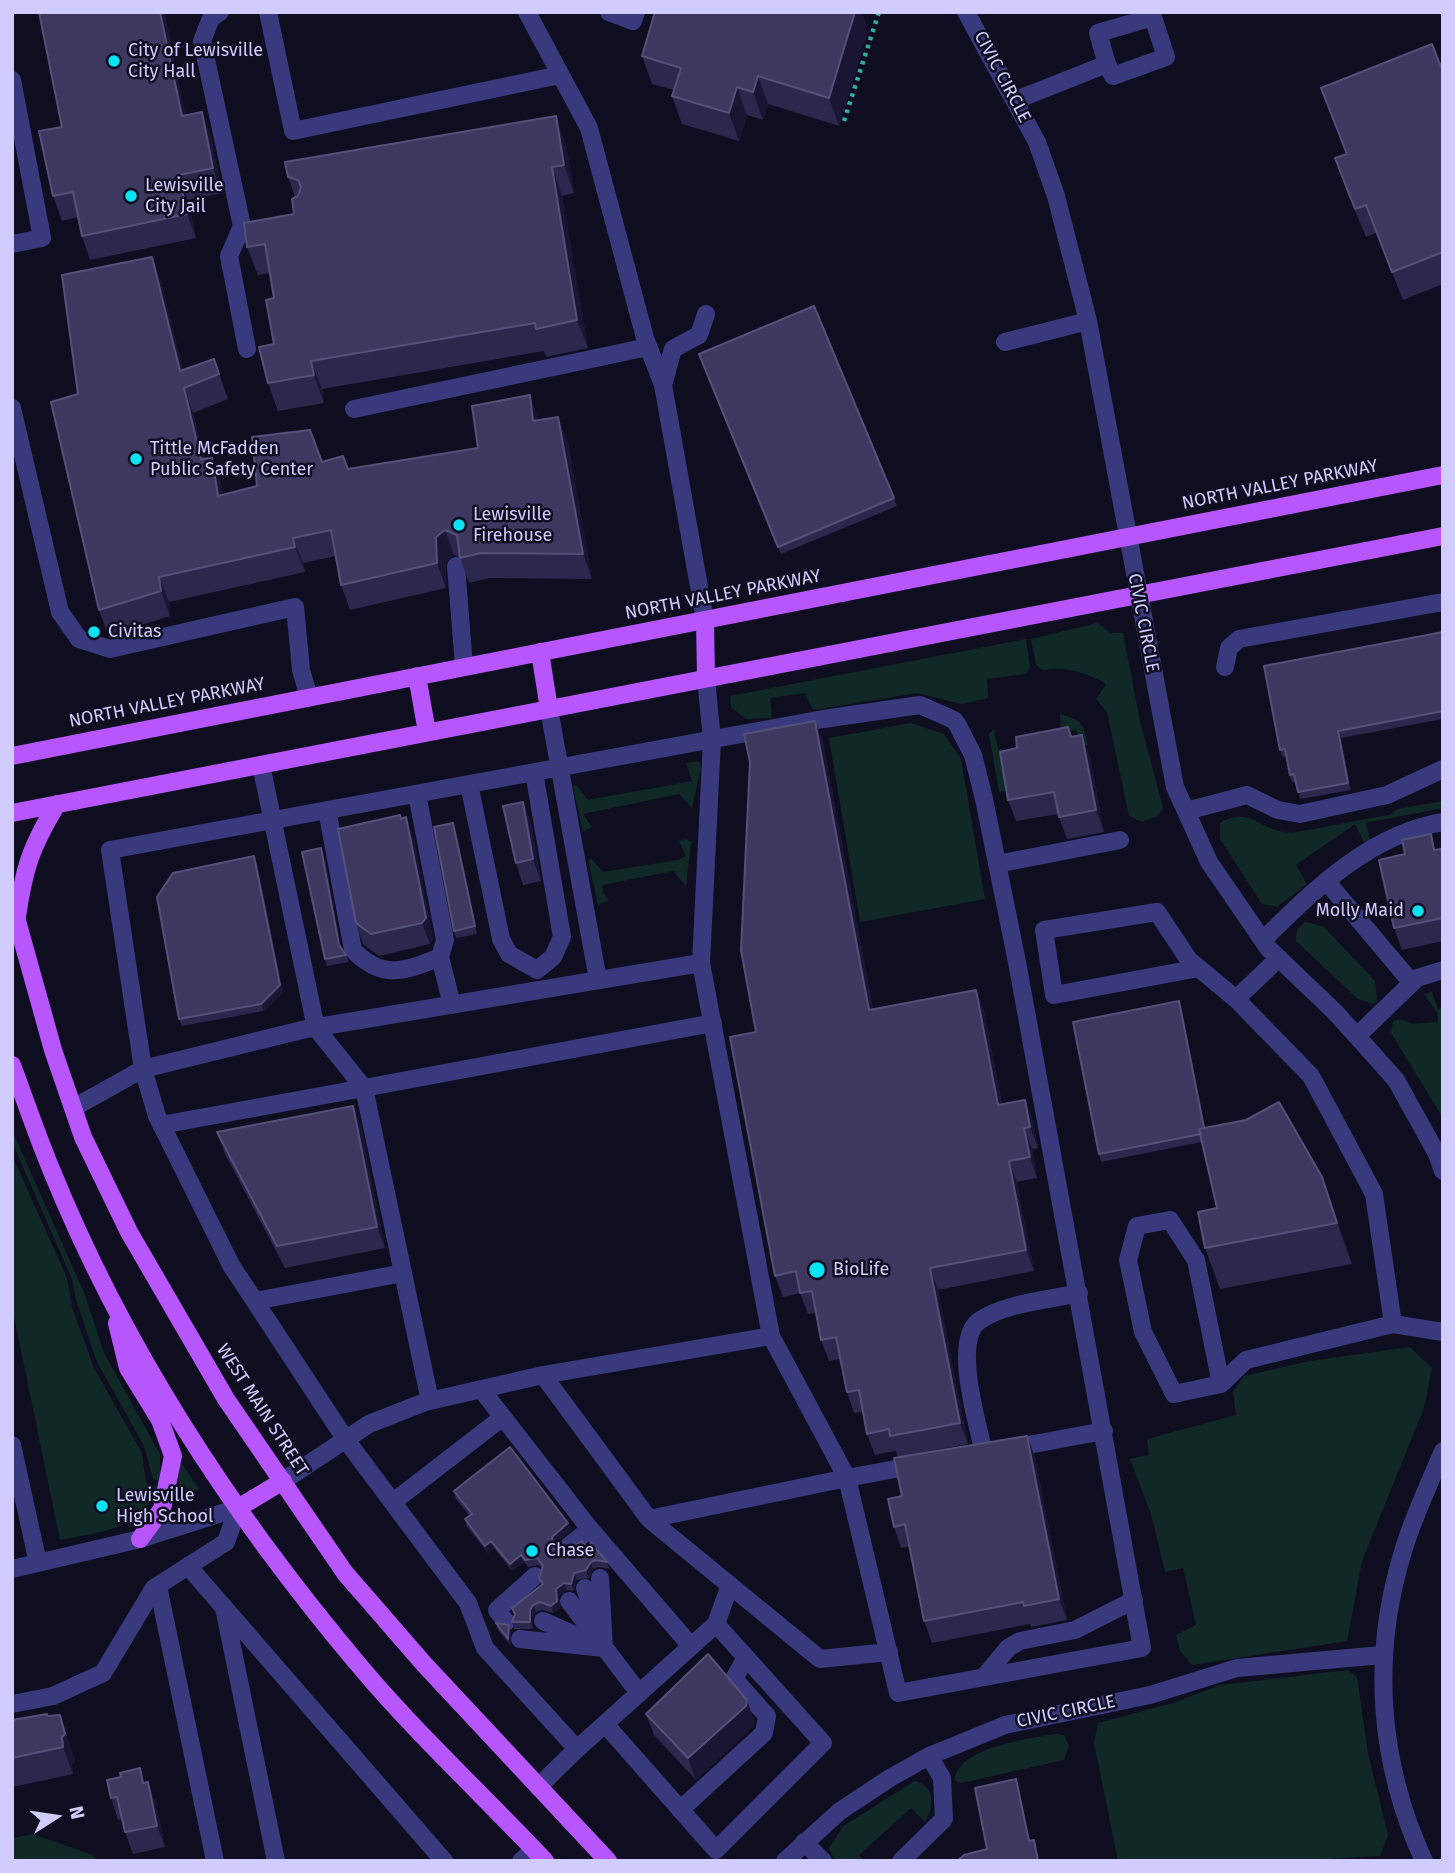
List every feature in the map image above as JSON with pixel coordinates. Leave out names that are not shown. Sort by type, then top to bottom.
[{"type":"main road","name":"NORTH VALLEY PARKWAY","points":[[12,756],[1443,475]]},
{"type":"main road","points":[[12,813],[1443,536]]},
{"type":"main road","points":[[705,620],[706,678]]},
{"type":"main road","points":[[540,652],[549,709]]},
{"type":"main road","points":[[417,676],[427,732]]},
{"type":"main road","points":[[14,912],[23,871],[34,841],[57,804]]},
{"type":"main road","name":"WEST MAIN STREET","points":[[14,912],[83,1138],[129,1232],[226,1399],[345,1573],[608,1861]]},
{"type":"main road","points":[[12,1065],[51,1171],[110,1295],[189,1436],[269,1553],[364,1671],[533,1857]]},
{"type":"main road","points":[[110,1295],[128,1368],[160,1420],[173,1456],[162,1509],[141,1539]]},
{"type":"main road","points":[[238,1507],[283,1481]]},
{"type":"street","points":[[220,12],[211,18],[202,41],[242,226],[229,256],[247,349]]},
{"type":"street","points":[[268,12],[293,131],[560,75]]},
{"type":"street","points":[[527,12],[589,128],[648,347],[663,385],[705,620]]},
{"type":"street","points":[[609,12],[633,21],[636,12]]},
{"type":"street","name":"CIVIC CIRCLE","points":[[966,12],[1037,142],[1056,196],[1087,321],[1175,787],[1209,862],[1263,940],[1396,1080],[1437,1154],[1443,1171]]},
{"type":"street","points":[[1016,100],[1107,64]]},
{"type":"street","points":[[12,80],[41,238],[12,244]]},
{"type":"street","points":[[242,226],[265,222]]},
{"type":"street","points":[[663,385],[673,349],[699,335],[706,314]]},
{"type":"street","points":[[1005,342],[1087,321]]},
{"type":"street","points":[[354,409],[648,347]]},
{"type":"street","points":[[12,408],[60,612],[79,639],[110,649],[295,607],[302,670],[309,697]]},
{"type":"street","points":[[456,566],[464,666]]},
{"type":"street","points":[[1225,667],[1229,648],[1240,639],[1443,602]]},
{"type":"street","points":[[578,1749],[485,1648],[468,1603],[346,1440],[231,1265],[161,1125],[143,1069],[110,850],[712,740],[920,705],[954,720],[973,755],[997,864],[1079,1293],[1142,1648],[898,1693],[847,1478],[771,1336],[701,962],[712,740],[706,678]]},
{"type":"street","points":[[549,709],[598,980]]},
{"type":"street","points":[[261,765],[270,821],[316,1028],[364,1088],[430,1401]]},
{"type":"street","points":[[1186,811],[1247,795],[1278,810],[1300,814],[1387,795],[1443,769]]},
{"type":"street","points":[[534,772],[562,937],[553,957],[537,970]]},
{"type":"street","points":[[469,784],[501,939],[509,954],[537,970],[542,989]]},
{"type":"street","points":[[417,794],[445,940],[440,957],[452,1004]]},
{"type":"street","points":[[327,810],[353,950],[368,965],[387,972],[418,966],[440,957]]},
{"type":"street","points":[[1263,940],[1327,882],[1382,840],[1443,822]]},
{"type":"street","points":[[997,864],[1120,840]]},
{"type":"street","points":[[1327,882],[1412,983]]},
{"type":"street","points":[[1199,968],[1054,995],[1044,930],[1157,912],[1189,960],[1199,968],[1236,999],[1311,1076],[1374,1194],[1393,1324]]},
{"type":"street","points":[[1236,999],[1279,958]]},
{"type":"street","points":[[73,1108],[143,1069],[316,1028],[701,962]]},
{"type":"street","points":[[1357,1036],[1412,983],[1426,974],[1443,970]]},
{"type":"street","points":[[161,1125],[713,1023]]},
{"type":"street","points":[[1221,1384],[1196,1260],[1170,1220],[1137,1226],[1128,1260],[1143,1332],[1174,1394],[1221,1384],[1246,1360],[1393,1324],[1443,1332]]},
{"type":"street","points":[[255,1301],[403,1273]]},
{"type":"street","points":[[1079,1293],[1003,1310],[977,1322],[969,1337],[967,1377],[977,1454],[1104,1431]]},
{"type":"street","points":[[283,1481],[369,1424],[430,1401],[543,1375],[771,1336]]},
{"type":"street","points":[[543,1375],[649,1519],[820,1659],[889,1652]]},
{"type":"street","points":[[481,1390],[590,1529],[691,1646]]},
{"type":"street","points":[[393,1502],[503,1417]]},
{"type":"street","points":[[12,1445],[38,1563]]},
{"type":"street","points":[[1424,1861],[1399,1800],[1390,1759],[1383,1707],[1382,1655],[1402,1553],[1443,1451]]},
{"type":"street","points":[[649,1519],[929,1463]]},
{"type":"street","points":[[12,1569],[141,1539],[238,1507]]},
{"type":"street","points":[[12,1704],[52,1696],[103,1673],[158,1586],[226,1542],[238,1507]]},
{"type":"street","points":[[585,1558],[569,1546],[590,1529]]},
{"type":"street","points":[[188,1566],[444,1861]]},
{"type":"street","points":[[506,1622],[496,1610],[524,1598],[535,1576]]},
{"type":"street","points":[[592,1583],[604,1648]]},
{"type":"street","points":[[538,1787],[716,1624],[730,1585]]},
{"type":"street","points":[[158,1586],[215,1861]]},
{"type":"street","points":[[984,1677],[1009,1648],[1020,1641],[1075,1630],[1134,1600]]},
{"type":"street","points":[[569,1601],[639,1693]]},
{"type":"street","points":[[224,1608],[276,1861]]},
{"type":"street","points":[[543,1621],[604,1648]]},
{"type":"street","points":[[605,1724],[716,1850],[823,1744],[716,1624]]},
{"type":"street","points":[[520,1639],[604,1648]]},
{"type":"street","name":"CIVIC CIRCLE","points":[[785,1861],[840,1811],[929,1756],[1005,1725],[1150,1695],[1237,1668],[1382,1655]]},
{"type":"street","points":[[680,1810],[764,1733],[768,1716],[734,1679],[746,1657]]},
{"type":"street","points":[[901,1861],[944,1819],[943,1778],[929,1756]]},
{"type":"street","points":[[804,1842],[823,1861]]},
{"type":"path","points":[[844,121],[879,12]]},
{"type":"green space","points":[[1097,623],[1111,633],[1123,633],[1140,721],[1163,808],[1158,816],[1142,822],[1129,816],[1107,712],[1096,699],[1106,684],[1076,671],[1043,670],[1036,665],[1031,639]]},
{"type":"green space","points":[[1026,639],[1030,667],[1026,674],[987,679],[988,698],[962,704],[917,693],[813,710],[805,693],[770,698],[772,718],[746,719],[731,707],[730,696]]},
{"type":"green space","points":[[1060,714],[1080,724],[1088,745],[1080,748],[1076,730],[1061,732]]},
{"type":"green space","points":[[911,723],[944,734],[961,759],[985,899],[860,922],[829,738]]},
{"type":"green space","points":[[994,729],[998,749],[1002,749],[1007,790],[999,792],[989,734]]},
{"type":"green space","points":[[699,761],[701,768],[692,808],[679,794],[583,814],[592,827],[583,832],[573,787],[576,785],[588,800],[692,781],[686,763]]},
{"type":"green space","points":[[1443,801],[1443,808],[1366,823],[1370,841],[1364,842],[1355,824],[1296,865],[1307,884],[1277,907],[1262,904],[1220,839],[1220,823],[1231,818],[1248,818],[1281,832],[1292,833],[1388,815],[1398,809]]},
{"type":"green space","points":[[686,839],[691,842],[686,886],[673,871],[602,885],[603,893],[609,900],[598,905],[588,860],[591,858],[603,872],[678,860],[686,856],[679,841]]},
{"type":"green space","points":[[1305,922],[1323,926],[1375,981],[1377,1001],[1373,1004],[1358,999],[1296,941],[1297,929]]},
{"type":"green space","points":[[1432,992],[1438,1009],[1443,1008],[1443,1118],[1391,1033],[1393,1021],[1402,1019],[1411,1024],[1438,1022],[1438,1014],[1424,994]]},
{"type":"green space","points":[[12,1130],[85,1295],[104,1353],[160,1454],[160,1481],[153,1479],[144,1446],[96,1360],[72,1279],[12,1142]]},
{"type":"green space","points":[[12,1155],[67,1278],[72,1307],[94,1368],[142,1453],[146,1483],[159,1487],[142,1512],[131,1521],[105,1531],[60,1540],[12,1307]]},
{"type":"green space","points":[[1410,1347],[1432,1368],[1424,1408],[1362,1561],[1347,1641],[1192,1665],[1180,1651],[1176,1635],[1196,1625],[1183,1568],[1165,1572],[1151,1514],[1130,1459],[1149,1455],[1147,1439],[1236,1415],[1233,1392],[1244,1376],[1310,1361]]},
{"type":"green space","points":[[182,1464],[199,1489],[192,1494],[178,1487],[179,1466]]},
{"type":"green space","points":[[1348,1670],[1357,1677],[1368,1754],[1388,1835],[1380,1856],[1293,1861],[1118,1861],[1094,1743],[1098,1723],[1173,1703],[1220,1685]]},
{"type":"green space","points":[[1056,1734],[1064,1735],[1069,1746],[1064,1760],[961,1783],[955,1780],[959,1769],[981,1752],[996,1746]]},
{"type":"green space","points":[[915,1781],[930,1792],[930,1810],[925,1822],[911,1808],[859,1855],[863,1861],[835,1861],[829,1848],[843,1826]]},
{"type":"green space","points":[[32,1834],[93,1855],[99,1861],[12,1861],[12,1838]]},
{"type":"building","points":[[39,12],[160,12],[182,116],[202,112],[213,168],[179,175],[187,214],[82,236],[73,192],[53,196],[39,131],[62,127]]},
{"type":"building","points":[[655,12],[855,12],[829,98],[758,76],[753,92],[737,87],[729,113],[672,96],[681,68],[642,56]]},
{"type":"building","points":[[1432,44],[1443,72],[1443,252],[1392,272],[1366,205],[1355,209],[1335,158],[1347,154],[1321,88]]},
{"type":"building","points":[[556,116],[564,165],[552,167],[577,320],[536,329],[535,323],[311,361],[314,375],[268,383],[259,347],[274,344],[266,300],[274,298],[265,244],[247,247],[244,223],[294,214],[292,199],[298,196],[301,187],[298,180],[288,177],[285,162]]},
{"type":"building","points":[[152,257],[180,371],[214,359],[219,374],[184,388],[201,459],[212,458],[218,496],[257,486],[252,437],[310,430],[322,462],[343,456],[348,469],[478,448],[472,406],[530,395],[533,421],[558,417],[583,554],[481,553],[460,558],[457,535],[445,530],[436,537],[437,563],[341,585],[331,530],[293,538],[295,547],[159,577],[161,591],[99,610],[51,402],[78,394],[62,275]]},
{"type":"building","points":[[814,306],[894,498],[778,547],[699,354]]},
{"type":"building","points":[[1443,632],[1443,711],[1338,731],[1348,783],[1298,792],[1294,774],[1290,775],[1285,749],[1280,750],[1264,666]]},
{"type":"building","points":[[815,721],[869,1010],[976,990],[998,1105],[1025,1100],[1030,1127],[1024,1128],[1030,1157],[1009,1161],[1026,1250],[930,1268],[960,1423],[890,1436],[889,1429],[867,1434],[859,1390],[847,1392],[836,1337],[821,1340],[812,1291],[800,1293],[796,1271],[775,1276],[730,1037],[756,1032],[741,950],[750,762],[744,734]]},
{"type":"building","points":[[1068,727],[1071,737],[1082,735],[1096,810],[1059,817],[1054,792],[1008,800],[1000,752],[1017,748],[1016,737]]},
{"type":"building","points":[[523,802],[533,859],[516,863],[503,806]]},
{"type":"building","points":[[400,815],[401,819],[406,817],[426,918],[422,923],[371,934],[356,923],[338,829]]},
{"type":"building","points":[[453,823],[475,926],[454,931],[434,827]]},
{"type":"building","name":"Molly Maid","points":[[1431,834],[1434,850],[1441,849],[1443,855],[1443,918],[1394,928],[1379,860],[1405,854],[1402,840]]},
{"type":"building","points":[[321,848],[339,945],[346,955],[325,959],[302,852]]},
{"type":"building","points":[[254,856],[280,985],[261,1004],[179,1019],[157,897],[173,873]]},
{"type":"building","points":[[1179,1001],[1204,1128],[1199,1129],[1201,1134],[1099,1154],[1073,1022]]},
{"type":"building","points":[[1279,1102],[1322,1177],[1337,1223],[1205,1248],[1198,1212],[1217,1208],[1199,1129],[1246,1120]]},
{"type":"building","points":[[353,1106],[377,1227],[277,1246],[217,1132]]},
{"type":"building","points":[[1027,1436],[1059,1599],[1024,1606],[1023,1602],[924,1621],[905,1524],[894,1527],[888,1499],[902,1496],[894,1458]]},
{"type":"building","name":"Chase","points":[[510,1447],[568,1523],[552,1537],[554,1549],[565,1553],[582,1541],[586,1547],[591,1543],[607,1562],[596,1560],[591,1562],[586,1570],[574,1573],[571,1584],[564,1583],[556,1589],[557,1601],[551,1606],[540,1602],[533,1605],[530,1622],[512,1622],[515,1614],[512,1608],[543,1584],[539,1578],[543,1566],[537,1558],[525,1560],[521,1555],[510,1564],[491,1541],[485,1546],[465,1519],[472,1514],[454,1491]]},
{"type":"building","points":[[496,1623],[509,1625],[508,1639]]},
{"type":"building","points":[[708,1654],[747,1700],[746,1706],[688,1758],[646,1714]]},
{"type":"building","points":[[47,1714],[60,1715],[65,1734],[62,1737],[63,1747],[12,1758],[12,1720]]},
{"type":"building","points":[[140,1768],[143,1783],[148,1782],[157,1826],[125,1832],[117,1797],[111,1798],[107,1780],[121,1777],[120,1773]]},
{"type":"building","points":[[1016,1779],[1029,1841],[1034,1840],[1038,1861],[957,1861],[964,1855],[987,1849],[975,1788]]},
{"type":"place","name":"City of Lewisville City Hall","points":[[114,61]]},
{"type":"place","name":"Lewisville City Jail","points":[[131,196]]},
{"type":"place","name":"Tittle McFadden Public Safety Center","points":[[136,459]]},
{"type":"place","name":"Lewisville Firehouse","points":[[459,525]]},
{"type":"place","name":"Civitas","points":[[94,632]]},
{"type":"place","name":"Molly Maid","points":[[1418,911]]},
{"type":"place","name":"BioLife","points":[[817,1270]]},
{"type":"place","name":"Lewisville High School","points":[[102,1506]]},
{"type":"place","name":"Chase","points":[[532,1551]]}]
